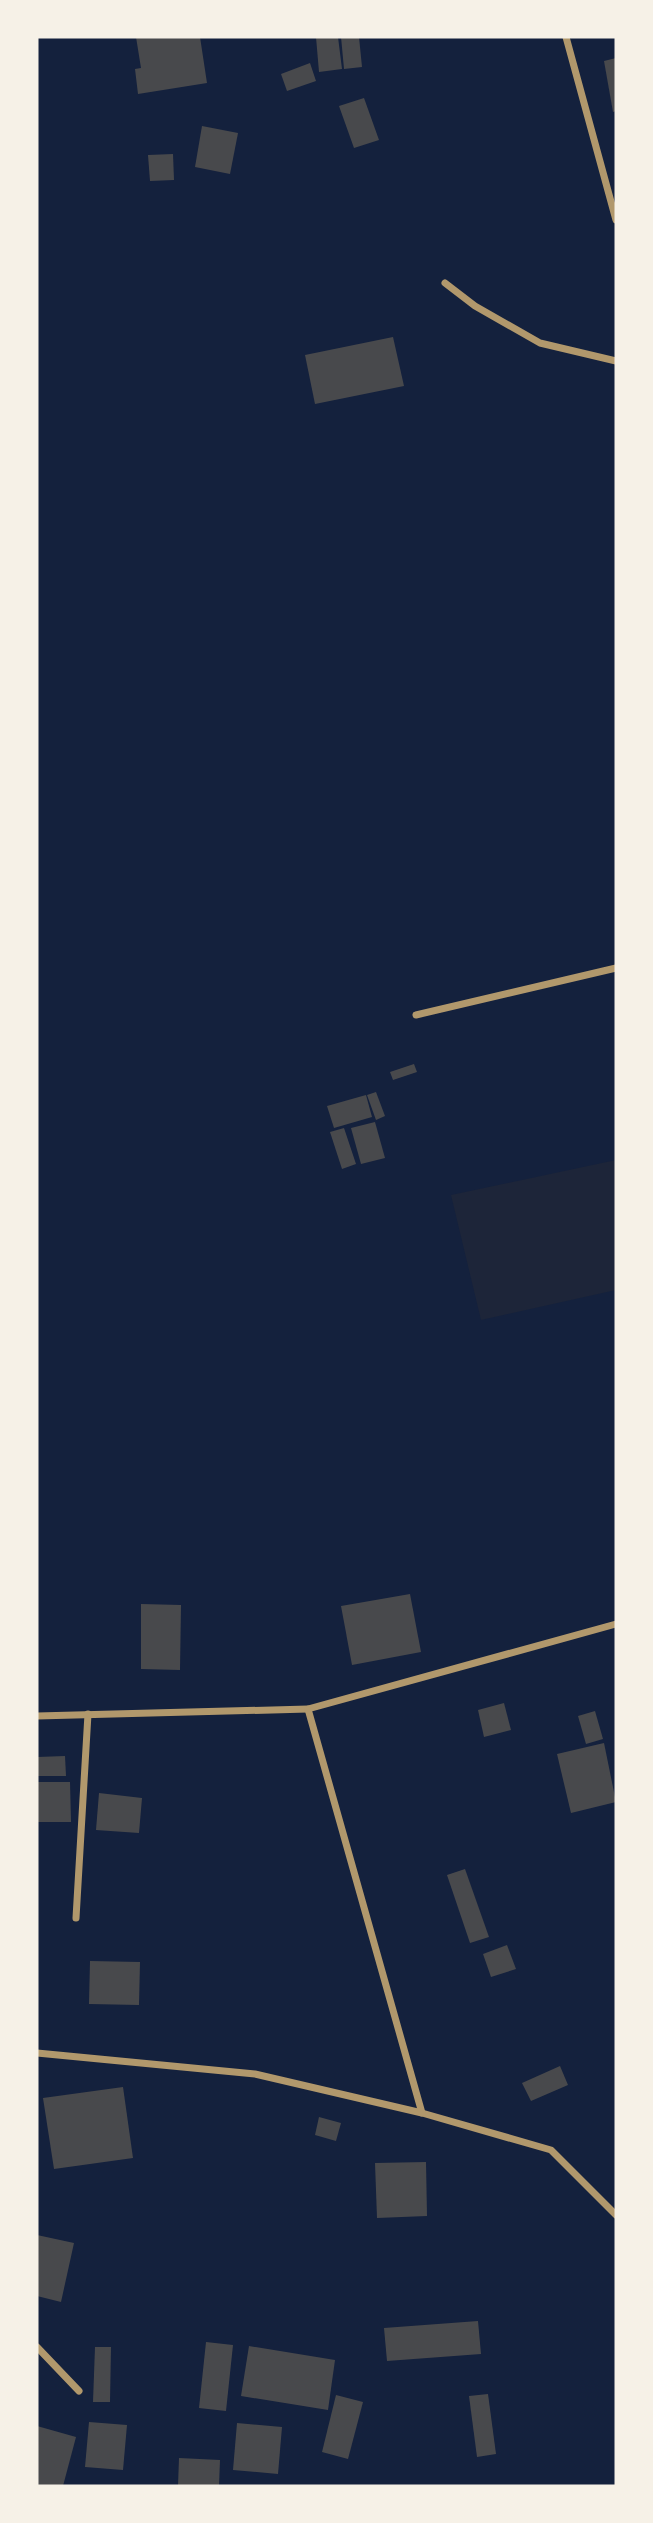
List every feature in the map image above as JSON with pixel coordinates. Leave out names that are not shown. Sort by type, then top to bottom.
[{"type":"street","points":[[566,37],[616,220]]},
{"type":"street","points":[[445,284],[475,306],[540,343],[616,362]]},
{"type":"street","points":[[416,1015],[616,968]]},
{"type":"street","points":[[37,1716],[308,1709],[616,1624]]},
{"type":"street","points":[[308,1709],[422,2113]]},
{"type":"street","points":[[76,1918],[88,1714]]},
{"type":"street","points":[[37,2053],[255,2074],[422,2113],[551,2150],[616,2215]]},
{"type":"street","points":[[37,2347],[79,2391]]},
{"type":"shaded area","points":[[616,1160],[616,1290],[481,1320],[451,1195]]},
{"type":"building","points":[[136,37],[200,37],[207,83],[138,94],[135,69],[141,68]]},
{"type":"building","points":[[316,37],[338,37],[342,69],[319,72]]},
{"type":"building","points":[[341,37],[359,37],[362,67],[344,69]]},
{"type":"building","points":[[616,58],[616,111],[613,112],[604,61]]},
{"type":"building","points":[[310,63],[316,81],[287,91],[281,74]]},
{"type":"building","points":[[364,98],[379,140],[354,148],[339,106]]},
{"type":"building","points":[[202,126],[238,133],[230,174],[195,167]]},
{"type":"building","points":[[173,154],[174,180],[150,181],[148,155]]},
{"type":"building","points":[[393,337],[404,386],[315,404],[305,355]]},
{"type":"building","points":[[414,1064],[417,1072],[393,1080],[390,1072]]},
{"type":"building","points":[[376,1092],[385,1116],[376,1120],[367,1095]]},
{"type":"building","points":[[366,1095],[372,1117],[334,1128],[327,1106]]},
{"type":"building","points":[[375,1122],[385,1158],[361,1164],[351,1128]]},
{"type":"building","points":[[344,1128],[356,1164],[342,1169],[330,1132]]},
{"type":"building","points":[[410,1594],[421,1652],[352,1665],[341,1606]]},
{"type":"building","points":[[141,1604],[181,1605],[180,1670],[141,1669]]},
{"type":"building","points":[[504,1703],[511,1730],[484,1737],[478,1710]]},
{"type":"building","points":[[595,1711],[603,1739],[586,1744],[578,1716]]},
{"type":"building","points":[[604,1743],[616,1802],[571,1813],[557,1754]]},
{"type":"building","points":[[65,1756],[66,1776],[37,1776],[37,1757]]},
{"type":"building","points":[[37,1782],[70,1782],[71,1822],[37,1822]]},
{"type":"building","points":[[99,1793],[142,1798],[139,1833],[96,1830]]},
{"type":"building","points":[[465,1869],[489,1937],[470,1943],[447,1875]]},
{"type":"building","points":[[507,1945],[516,1969],[491,1977],[483,1954]]},
{"type":"building","points":[[90,1961],[140,1962],[139,2005],[89,2004]]},
{"type":"building","points":[[560,2066],[568,2085],[531,2101],[522,2083]]},
{"type":"building","points":[[123,2087],[133,2158],[54,2169],[43,2098]]},
{"type":"building","points":[[319,2117],[341,2123],[336,2141],[315,2135]]},
{"type":"building","points":[[426,2162],[427,2216],[377,2218],[375,2163]]},
{"type":"building","points":[[37,2235],[74,2243],[61,2302],[37,2296]]},
{"type":"building","points":[[478,2321],[481,2354],[387,2361],[384,2328]]},
{"type":"building","points":[[206,2342],[233,2345],[226,2411],[199,2408]]},
{"type":"building","points":[[249,2346],[335,2360],[328,2410],[241,2396]]},
{"type":"building","points":[[95,2347],[111,2347],[110,2402],[93,2402]]},
{"type":"building","points":[[488,2394],[496,2454],[477,2457],[469,2396]]},
{"type":"building","points":[[336,2395],[363,2402],[348,2459],[322,2452]]},
{"type":"building","points":[[89,2422],[127,2425],[123,2470],[85,2467]]},
{"type":"building","points":[[237,2423],[282,2427],[278,2474],[233,2470]]},
{"type":"building","points":[[37,2426],[76,2437],[63,2486],[37,2486]]},
{"type":"building","points":[[179,2458],[220,2460],[219,2486],[178,2486]]}]
